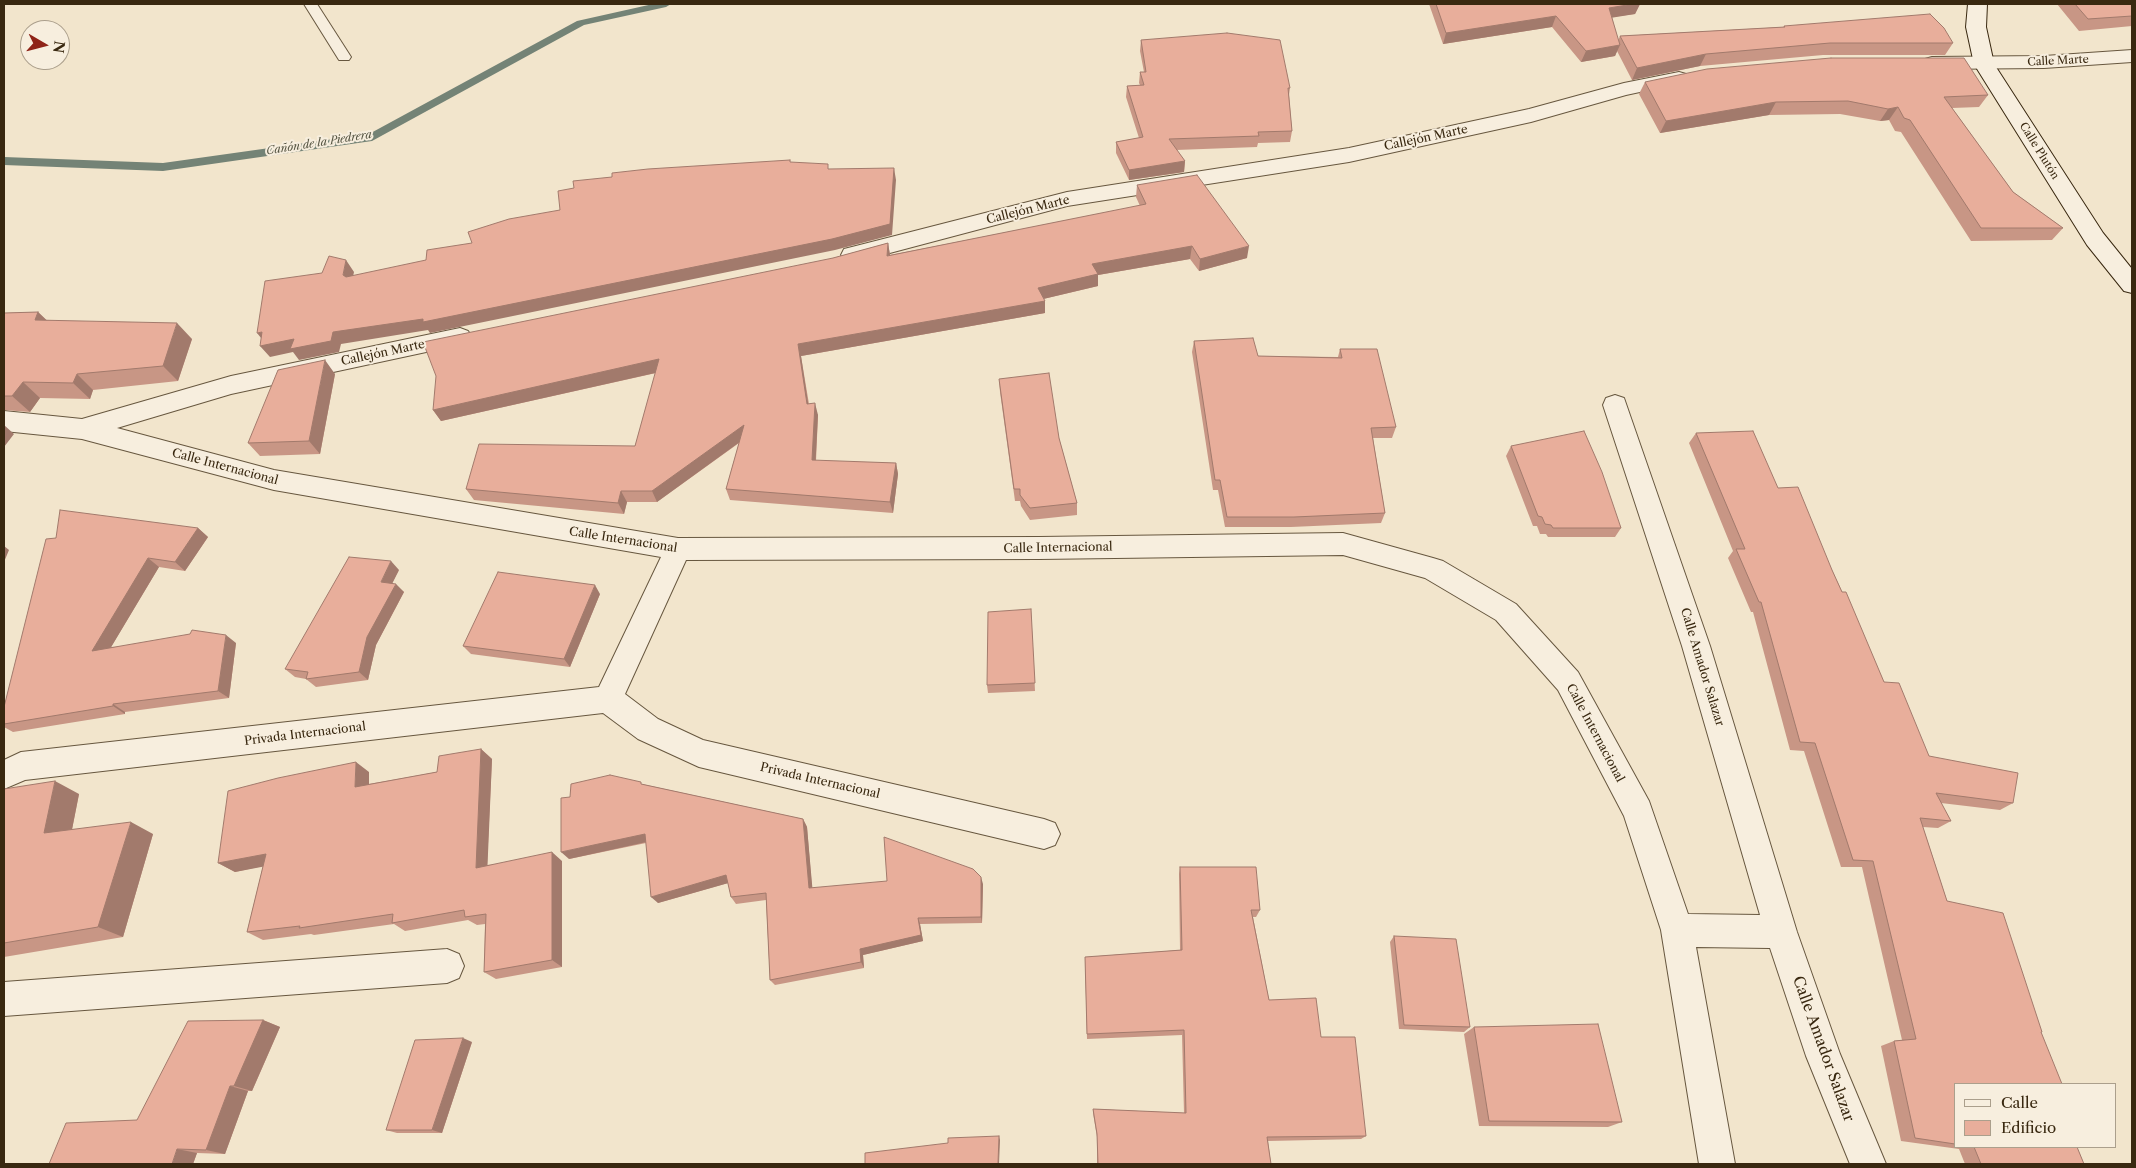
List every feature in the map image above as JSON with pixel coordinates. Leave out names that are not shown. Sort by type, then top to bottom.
[{"type":"street","name":"Calle Plutón","points":[[1977,4],[1976,27],[1984,64],[2095,239],[2132,285]]},
{"type":"street","name":"Calle Marte","points":[[1984,64],[2132,56]]},
{"type":"street","points":[[1917,63],[1984,64]]},
{"type":"street","name":"Callejón Marte","points":[[835,260],[1067,199],[1349,154],[1531,115],[1624,89],[1700,74]]},
{"type":"street","name":"Callejón Marte","points":[[82,429],[231,385],[478,333]]},
{"type":"street","name":"Calle Amador Salazar","points":[[1615,405],[1696,646],[1782,932],[1823,1056],[1868,1164]]},
{"type":"street","name":"Calle Internacional","points":[[4,421],[82,429],[274,480],[678,549],[1039,548],[1343,544],[1433,569],[1506,612],[1568,681],[1638,811],[1677,930],[1717,1164]]},
{"type":"street","points":[[608,699],[678,549]]},
{"type":"street","name":"Privada Internacional","points":[[4,775],[21,766],[608,699],[648,729],[699,753],[1044,834]]},
{"type":"street","points":[[1677,930],[1782,932]]},
{"type":"street","points":[[4,999],[447,966]]},
{"type":"lane","points":[[311,4],[344,58]]},
{"type":"building","points":[[1436,4],[1633,4],[1609,8],[1620,45],[1586,51],[1556,16],[1446,33]]},
{"type":"building","points":[[2075,4],[2132,4],[2132,16],[2088,19]]},
{"type":"building","points":[[1930,14],[1944,28],[1953,43],[1830,43],[1706,54],[1637,68],[1620,36],[1785,27]]},
{"type":"building","points":[[1227,33],[1280,40],[1290,88],[1288,88],[1292,131],[1258,132],[1259,136],[1169,139],[1185,161],[1129,170],[1116,142],[1143,137],[1127,86],[1144,85],[1140,72],[1146,72],[1141,40]]},
{"type":"building","points":[[1831,58],[1964,58],[1988,95],[1944,97],[2013,192],[2063,228],[1981,228],[1910,120],[1904,118],[1898,107],[1888,109],[1848,101],[1776,102],[1666,121],[1645,82],[1707,69]]},
{"type":"building","points":[[790,160],[790,162],[828,164],[828,169],[894,168],[890,224],[832,239],[423,322],[423,319],[333,332],[331,341],[290,349],[294,339],[260,346],[262,332],[257,333],[265,281],[322,273],[329,256],[346,260],[343,275],[346,277],[426,260],[427,250],[472,243],[468,232],[509,219],[560,210],[558,191],[574,188],[573,181],[612,177],[612,173],[648,169]]},
{"type":"building","points":[[1197,175],[1249,246],[1200,259],[1192,246],[1092,264],[1098,274],[1038,288],[1045,301],[798,344],[807,404],[815,403],[812,460],[896,463],[890,502],[726,489],[744,425],[652,491],[621,491],[618,503],[466,489],[479,444],[635,446],[659,359],[433,410],[436,376],[423,342],[833,258],[888,243],[887,256],[1146,204],[1137,185]]},
{"type":"building","points":[[38,312],[35,320],[177,323],[163,366],[77,374],[73,383],[23,382],[12,396],[4,396],[4,313]]},
{"type":"building","points":[[1253,338],[1258,356],[1342,358],[1340,349],[1377,349],[1396,427],[1371,428],[1385,513],[1294,517],[1227,517],[1220,480],[1215,480],[1194,341]]},
{"type":"building","points":[[325,360],[309,441],[248,443],[278,370]]},
{"type":"building","points":[[1049,373],[1059,438],[1077,503],[1030,508],[1020,495],[1020,489],[1014,489],[999,379]]},
{"type":"building","points":[[1584,431],[1602,472],[1621,528],[1553,528],[1551,525],[1545,524],[1542,517],[1538,516],[1511,446]]},
{"type":"building","points":[[1753,431],[1778,488],[1798,487],[1832,570],[1842,592],[1846,592],[1884,682],[1899,683],[1929,756],[2018,773],[2013,803],[1936,793],[1951,821],[1920,818],[1947,901],[2003,913],[2041,1032],[2062,1083],[1954,1083],[1954,1144],[1915,1138],[1894,1041],[1916,1039],[1873,861],[1853,860],[1815,743],[1800,742],[1761,602],[1759,602],[1736,549],[1745,549],[1696,433]]},
{"type":"building","points":[[60,510],[198,528],[175,562],[148,558],[92,651],[190,634],[192,630],[226,635],[218,691],[113,704],[113,706],[4,724],[4,707],[46,539],[56,538]]},
{"type":"building","points":[[349,557],[391,561],[381,582],[396,584],[367,637],[359,672],[306,679],[308,672],[285,669]]},
{"type":"building","points":[[498,572],[595,585],[564,659],[463,646]]},
{"type":"building","points":[[1031,609],[1035,683],[987,685],[988,612]]},
{"type":"building","points":[[481,749],[476,868],[552,852],[552,960],[484,972],[486,914],[465,917],[464,910],[392,923],[393,914],[299,928],[300,926],[247,932],[266,854],[218,863],[228,791],[278,778],[356,762],[355,787],[437,772],[439,756]]},
{"type":"building","points":[[610,775],[641,782],[641,784],[803,819],[809,888],[887,881],[884,837],[973,869],[981,877],[981,917],[918,918],[921,935],[860,949],[861,962],[770,980],[766,893],[731,897],[726,875],[651,897],[645,834],[561,852],[561,798],[570,797],[571,784]]},
{"type":"building","points":[[55,781],[44,833],[131,822],[98,927],[4,943],[4,789]]},
{"type":"building","points":[[1180,867],[1256,867],[1260,910],[1251,910],[1269,1000],[1316,998],[1321,1037],[1355,1037],[1366,1136],[1267,1137],[1271,1164],[1098,1164],[1097,1134],[1093,1109],[1186,1113],[1184,1030],[1087,1034],[1085,957],[1182,950]]},
{"type":"building","points":[[1394,936],[1456,939],[1470,1027],[1404,1025]]},
{"type":"building","points":[[263,1020],[234,1086],[230,1086],[206,1150],[177,1149],[172,1164],[49,1164],[66,1123],[137,1120],[188,1021]]},
{"type":"building","points":[[1598,1024],[1622,1122],[1489,1121],[1474,1027]]},
{"type":"building","points":[[463,1038],[432,1130],[386,1130],[415,1040]]},
{"type":"building","points":[[999,1136],[998,1164],[865,1164],[865,1153],[948,1143],[948,1138]]},
{"type":"building","points":[[1974,1148],[2077,1148],[2084,1164],[1981,1164]]},
{"type":"waterway","name":"Cañón de la Piedrera","points":[[4,161],[163,167],[372,137],[581,23],[666,4]]}]
